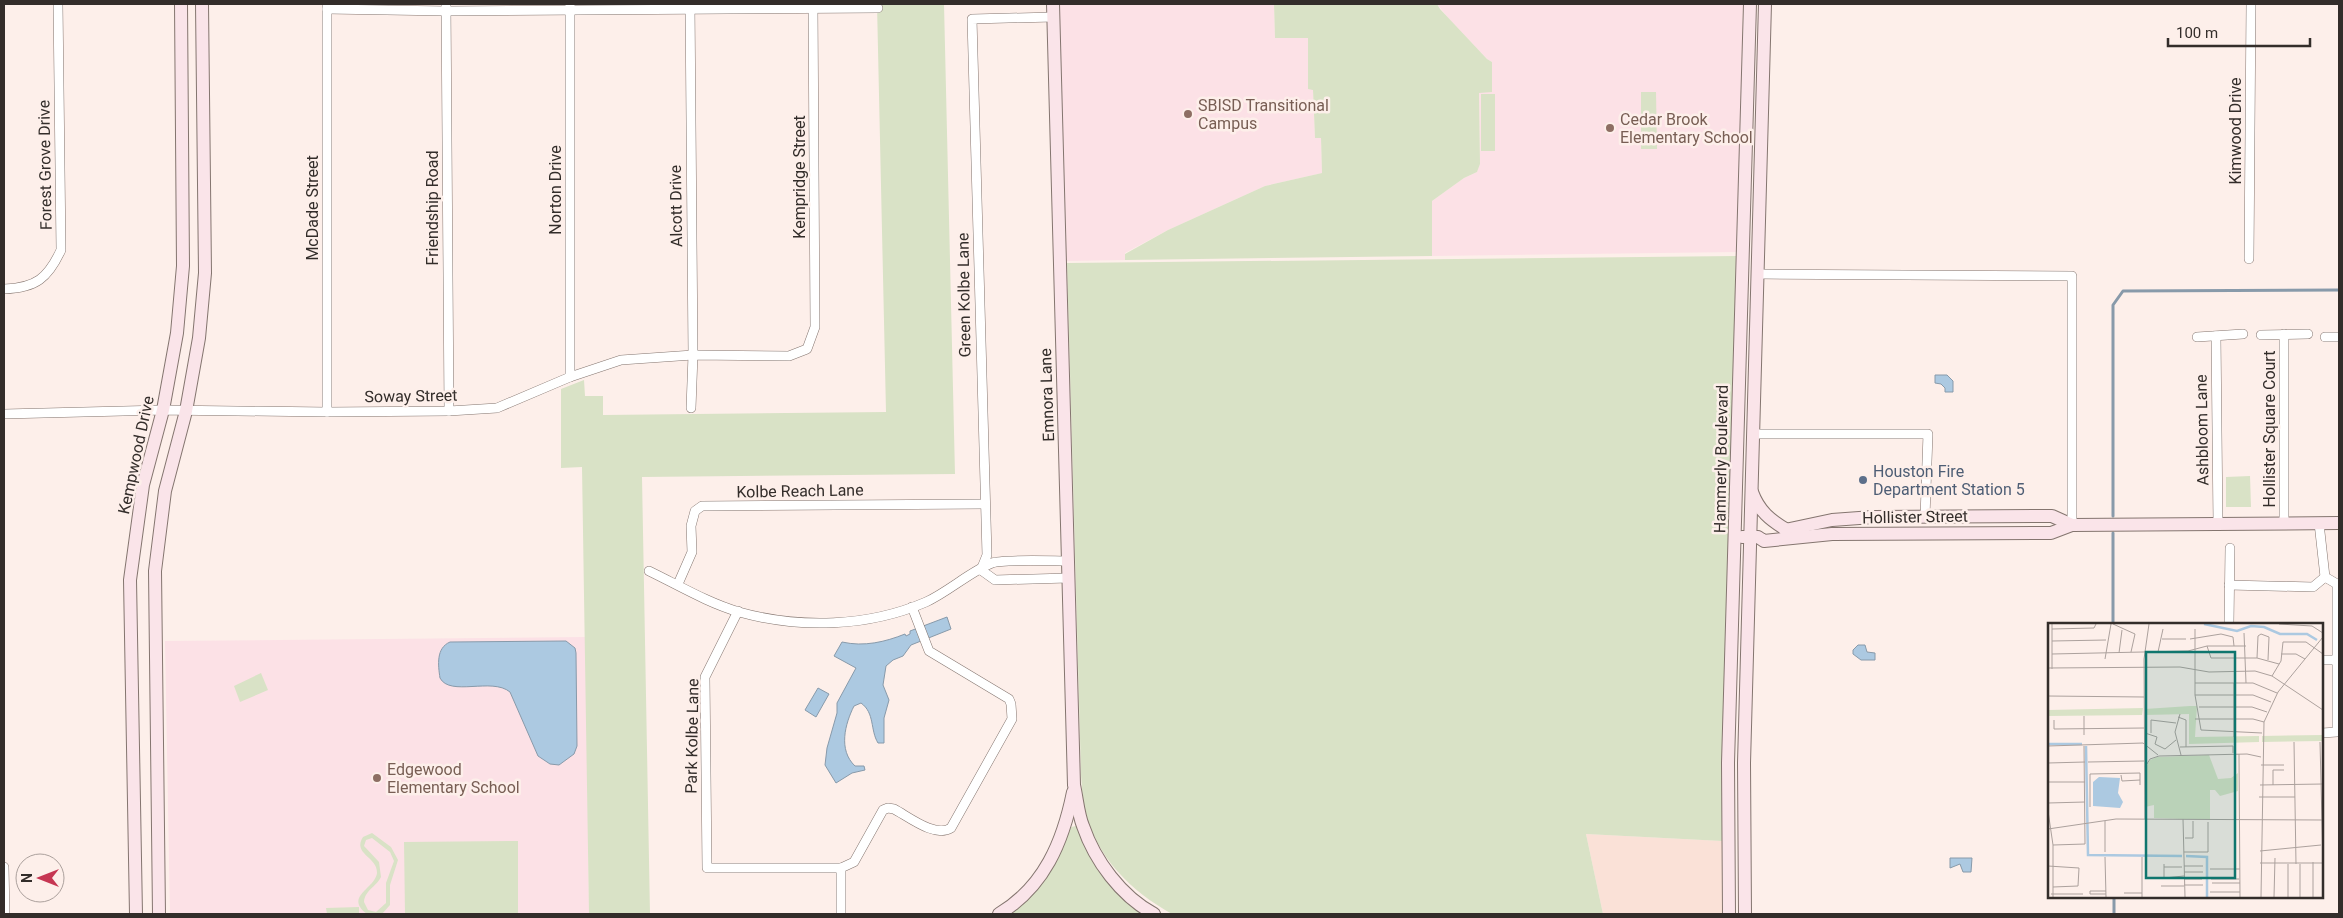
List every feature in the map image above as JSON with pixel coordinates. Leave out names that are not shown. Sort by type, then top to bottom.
[{"type":"main road","name":"Kempwood Drive","points":[[136,914],[130,580],[142,485],[163,410],[177,333],[183,266],[181,4]]},
{"type":"main road","points":[[159,914],[155,571],[165,491],[186,411],[199,338],[204,292],[202,4]]},
{"type":"main road","name":"Hammerly Boulevard","points":[[1729,914],[1728,763],[1750,4]]},
{"type":"main road","name":"Hammerly Boulevard","points":[[1745,914],[1744,793],[1754,537],[1751,490],[1765,4]]},
{"type":"main road","name":"Emnora Lane","points":[[1053,10],[1074,785],[1082,825],[1094,851],[1110,875],[1127,893],[1154,914]]},
{"type":"main road","points":[[181,31],[203,33]]},
{"type":"main road","points":[[1746,147],[1760,147]]},
{"type":"main road","points":[[182,162],[204,164]]},
{"type":"main road","points":[[181,288],[204,292]]},
{"type":"main road","points":[[1740,331],[1756,332]]},
{"type":"main road","points":[[1751,490],[1762,511],[1772,521],[1787,530]]},
{"type":"main road","name":"Hollister Street","points":[[1754,537],[1763,533],[1832,520],[2052,516],[2072,525]]},
{"type":"main road","name":"Hollister Street","points":[[1735,537],[1754,537],[1764,541],[1832,534],[2051,533],[2072,525],[2339,523]]},
{"type":"main road","points":[[136,530],[160,534]]},
{"type":"main road","points":[[134,777],[157,778]]},
{"type":"main road","name":"Emnora Lane","points":[[999,914],[1024,896],[1043,874],[1055,853],[1067,823],[1074,785]]},
{"type":"street","name":"Forest Grove Drive","points":[[4,289],[34,284],[45,277],[61,250],[58,4]]},
{"type":"street","name":"Kimwood Drive","points":[[2249,259],[2251,4]]},
{"type":"street","points":[[327,6],[813,6],[878,8]]},
{"type":"street","name":"McDade Street","points":[[327,6],[327,412]]},
{"type":"street","name":"Norton Drive","points":[[570,6],[570,377]]},
{"type":"street","name":"Alcott Drive","points":[[690,6],[693,355],[691,408]]},
{"type":"street","name":"Kempridge Street","points":[[808,349],[815,327],[813,6]]},
{"type":"street","name":"Friendship Road","points":[[446,7],[449,411]]},
{"type":"street","name":"Green Kolbe Lane","points":[[981,570],[986,554],[972,19],[1053,10]]},
{"type":"street","points":[[1758,274],[2072,276],[2072,525]]},
{"type":"street","points":[[2197,337],[2244,334]]},
{"type":"street","name":"Hollister Square Court","points":[[2284,334],[2284,523]]},
{"type":"street","points":[[2261,335],[2308,334]]},
{"type":"street","name":"Ashbloom Lane","points":[[2216,336],[2218,524]]},
{"type":"street","points":[[2325,337],[2339,337]]},
{"type":"street","name":"Soway Street","points":[[4,414],[163,410],[449,411],[497,408],[570,377],[621,360],[693,355],[789,356],[808,349]]},
{"type":"street","points":[[1753,434],[1928,434],[1925,517]]},
{"type":"street","name":"Kolbe Reach Lane","points":[[678,584],[692,552],[691,526],[696,510],[702,506],[984,504]]},
{"type":"street","points":[[2319,523],[2325,576],[2337,584],[2338,732],[2323,733]]},
{"type":"street","points":[[2229,623],[2230,548]]},
{"type":"street","points":[[649,571],[738,611],[773,619],[832,623],[881,616],[928,601],[992,562],[1068,561]]},
{"type":"street","points":[[981,570],[995,580],[1068,578]]},
{"type":"street","points":[[2229,585],[2313,587],[2325,576]]},
{"type":"street","points":[[841,914],[841,868],[854,862],[883,810],[888,808],[935,831],[945,832],[951,828],[1012,719],[1012,704],[1009,699],[929,651],[912,607]]},
{"type":"street","name":"Park Kolbe Lane","points":[[738,611],[705,677],[707,868],[841,868]]},
{"type":"street","points":[[2323,660],[2338,660]]},
{"type":"street","points":[[4,867],[4,914]]},
{"type":"shaded area","name":"SBISD Transitional Campus","points":[[1060,4],[1274,4],[1275,38],[1308,38],[1308,89],[1313,89],[1315,138],[1321,138],[1322,173],[1265,186],[1168,230],[1125,253],[1125,260],[1066,261],[1059,46]]},
{"type":"shaded area","name":"Cedar Brook Elementary School","points":[[1437,4],[1743,4],[1737,252],[1432,256],[1432,201],[1464,178],[1477,172],[1480,164],[1479,92],[1492,92],[1492,62],[1449,19]]},
{"type":"shaded area","name":"Edgewood Elementary School","points":[[586,637],[589,914],[170,914],[165,641]]},
{"type":"shaded area","points":[[1586,834],[1722,841],[1722,914],[1603,914]]},
{"type":"green space","points":[[877,4],[944,4],[955,474],[642,477],[650,914],[589,914],[582,467],[561,468],[561,389],[584,380],[585,396],[603,396],[603,415],[886,412]]},
{"type":"green space","points":[[1274,4],[1437,4],[1487,59],[1492,62],[1492,92],[1479,93],[1480,164],[1477,172],[1464,178],[1432,201],[1432,256],[1125,260],[1125,254],[1168,230],[1265,186],[1322,173],[1321,138],[1315,138],[1313,90],[1308,89],[1308,38],[1275,38]]},
{"type":"green space","points":[[1641,92],[1656,92],[1657,149],[1641,149]]},
{"type":"green space","points":[[1481,94],[1495,94],[1495,151],[1481,151]]},
{"type":"green space","points":[[1736,256],[1722,841],[1586,834],[1603,914],[1172,914],[1143,895],[1129,883],[1117,871],[1097,843],[1090,827],[1083,797],[1067,263]]},
{"type":"green space","points":[[2250,476],[2251,507],[2226,507],[2226,477]]},
{"type":"green space","points":[[261,673],[268,690],[240,702],[234,686]]},
{"type":"green space","points":[[1076,826],[1148,914],[1003,914],[1059,855],[1071,827]]},
{"type":"green space","points":[[372,833],[391,847],[398,860],[390,885],[390,905],[382,914],[367,914],[361,908],[359,902],[360,897],[375,879],[377,873],[374,863],[361,848],[360,843],[363,837]],"holes":[[[372,838],[390,852],[394,861],[386,883],[386,903],[376,912],[368,910],[364,902],[365,898],[368,891],[381,877],[379,862],[364,846],[366,840]]]},
{"type":"green space","points":[[518,841],[518,914],[405,914],[404,842]]},
{"type":"green space","points":[[359,907],[359,914],[327,914],[326,908]]},
{"type":"water","points":[[1935,375],[1947,375],[1953,381],[1953,392],[1945,392],[1945,388],[1941,384],[1935,383]]},
{"type":"water","points":[[947,617],[951,629],[911,645],[903,656],[893,660],[886,666],[883,685],[889,700],[884,718],[884,743],[878,743],[865,707],[861,703],[854,706],[846,729],[846,752],[855,766],[864,766],[865,770],[852,773],[836,783],[825,765],[827,748],[837,713],[837,703],[856,668],[834,656],[842,642],[866,644],[905,634],[906,636],[910,634],[910,631]]},
{"type":"water","points":[[566,641],[575,648],[576,653],[577,746],[574,754],[559,765],[550,764],[538,756],[510,692],[493,686],[453,686],[445,683],[440,678],[440,653],[442,648],[450,642]]},
{"type":"water","points":[[1858,645],[1865,645],[1867,652],[1875,653],[1875,660],[1861,660],[1853,654],[1853,650]]},
{"type":"water","points":[[818,688],[829,694],[816,717],[805,710]]},
{"type":"water","points":[[1950,858],[1972,858],[1971,872],[1963,872],[1960,864],[1950,868]]},
{"type":"waterway","points":[[2113,516],[2113,305],[2123,291],[2339,290]]},
{"type":"waterway","points":[[2113,533],[2113,623]]},
{"type":"waterway","points":[[2114,898],[2114,914]]},
{"type":"place","name":"SBISD Transitional Campus","points":[[1188,114]]},
{"type":"place","name":"Cedar Brook Elementary School","points":[[1610,128]]},
{"type":"place","name":"Houston Fire Department Station 5","points":[[1863,480]]},
{"type":"place","name":"Edgewood Elementary School","points":[[377,778]]}]
